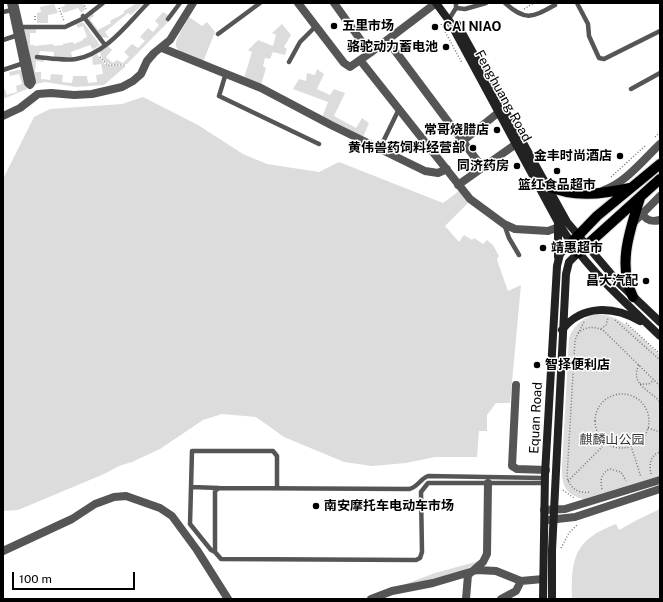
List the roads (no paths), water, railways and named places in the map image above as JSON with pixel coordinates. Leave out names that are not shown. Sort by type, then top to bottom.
[{"type":"main road","name":"Fenghuang Road","points":[[442,3],[454,9],[567,222],[618,282],[660,322]]},
{"type":"main road","name":"Fenghuang Road","points":[[435,4],[450,22],[558,225],[599,277],[660,336]]},
{"type":"main road","points":[[558,261],[560,254],[597,216],[660,164]]},
{"type":"main road","points":[[578,252],[588,246],[660,179]]},
{"type":"main road","points":[[548,186],[568,193],[596,193],[632,188]]},
{"type":"main road","points":[[633,297],[629,288],[626,262],[627,242],[640,197]]},
{"type":"main road","name":"Equan Road","points":[[543,599],[545,481],[558,261],[558,225]]},
{"type":"main road","name":"Equan Road","points":[[552,599],[552,550],[555,521],[562,330],[567,267],[572,258],[578,252]]},
{"type":"main road","points":[[562,330],[579,316],[591,310],[602,309],[623,313],[652,328]]},
{"type":"street","points":[[3,116],[20,108],[38,94],[92,94],[122,86],[141,74],[147,61],[170,40],[193,3]]},
{"type":"street","points":[[298,3],[347,66],[350,67],[435,4]]},
{"type":"street","points":[[337,4],[370,53]]},
{"type":"street","points":[[12,5],[19,29],[32,82],[30,85],[28,83],[24,63],[19,29]]},
{"type":"street","points":[[387,40],[482,167]]},
{"type":"street","points":[[162,48],[279,96],[332,125],[430,172],[438,173],[447,169]]},
{"type":"street","points":[[360,60],[470,199],[504,224],[515,229],[528,231],[548,231],[558,225]]},
{"type":"street","points":[[463,141],[499,112]]},
{"type":"street","points":[[458,185],[516,144]]},
{"type":"street","points":[[596,193],[613,186],[660,144]]},
{"type":"street","points":[[631,226],[660,196]]},
{"type":"street","points":[[642,213],[644,217],[651,221],[660,220]]},
{"type":"street","points":[[516,385],[512,466],[518,469],[546,470]]},
{"type":"street","points":[[544,510],[565,510],[660,480]]},
{"type":"street","points":[[466,599],[467,579],[472,571],[483,562],[487,554],[488,483]]},
{"type":"street","points":[[544,520],[555,521],[576,517],[660,489]]},
{"type":"street","points":[[3,551],[72,519],[95,504],[114,497],[126,496],[160,508],[172,516],[228,599]]},
{"type":"street","points":[[371,599],[392,591],[433,583],[472,571],[496,571],[521,581],[543,579]]},
{"type":"street","points":[[501,599],[516,590],[521,581]]},
{"type":"lane","points":[[19,29],[62,27],[85,15],[102,3]]},
{"type":"lane","points":[[36,57],[76,59],[98,50],[148,3]]},
{"type":"lane","points":[[168,19],[180,3]]},
{"type":"lane","points":[[218,34],[260,3]]},
{"type":"lane","points":[[454,9],[486,3]]},
{"type":"lane","points":[[506,3],[516,12],[528,16],[534,16],[555,5]]},
{"type":"lane","points":[[577,3],[588,24],[589,36],[599,58],[604,60],[660,31]]},
{"type":"lane","points":[[3,12],[12,5]]},
{"type":"lane","points":[[3,40],[19,29],[35,25],[64,24],[85,15]]},
{"type":"lane","points":[[85,15],[105,45]]},
{"type":"lane","points":[[289,62],[300,42],[316,26]]},
{"type":"lane","points":[[3,70],[24,63]]},
{"type":"lane","points":[[226,73],[219,96],[319,144]]},
{"type":"lane","points":[[632,89],[660,73]]},
{"type":"lane","points":[[380,148],[400,109]]},
{"type":"lane","points":[[504,224],[508,238],[519,255]]},
{"type":"lane","points":[[277,488],[277,456],[273,451],[194,450],[192,453],[190,524],[211,550],[221,558],[416,560],[420,558],[422,552],[421,492],[425,486],[433,482],[488,483],[545,481]]},
{"type":"lane","points":[[191,488],[409,489],[417,486],[423,478],[433,476],[545,481]]},
{"type":"lane","points":[[215,552],[215,491],[218,488]]},
{"type":"place","name":"五里市场","points":[[334,26]]},
{"type":"place","name":"CAI NIAO","points":[[435,27]]},
{"type":"place","name":"骆驼动力蓄电池","points":[[446,47]]},
{"type":"place","name":"常哥烧腊店","points":[[497,130]]},
{"type":"place","name":"黄伟兽药饲料经营部","points":[[473,148]]},
{"type":"place","name":"金丰时尚酒店","points":[[620,156]]},
{"type":"place","name":"同济药房","points":[[517,166]]},
{"type":"place","name":"篮红食品超市","points":[[557,171]]},
{"type":"place","name":"靖惠超市","points":[[543,248]]},
{"type":"place","name":"昌大汽配","points":[[646,281]]},
{"type":"place","name":"智择便利店","points":[[537,365]]},
{"type":"place","name":"南安摩托车电动车市场","points":[[316,506]]},
{"type":"park label","name":"麒麟山公园","points":[[612,440]]}]
